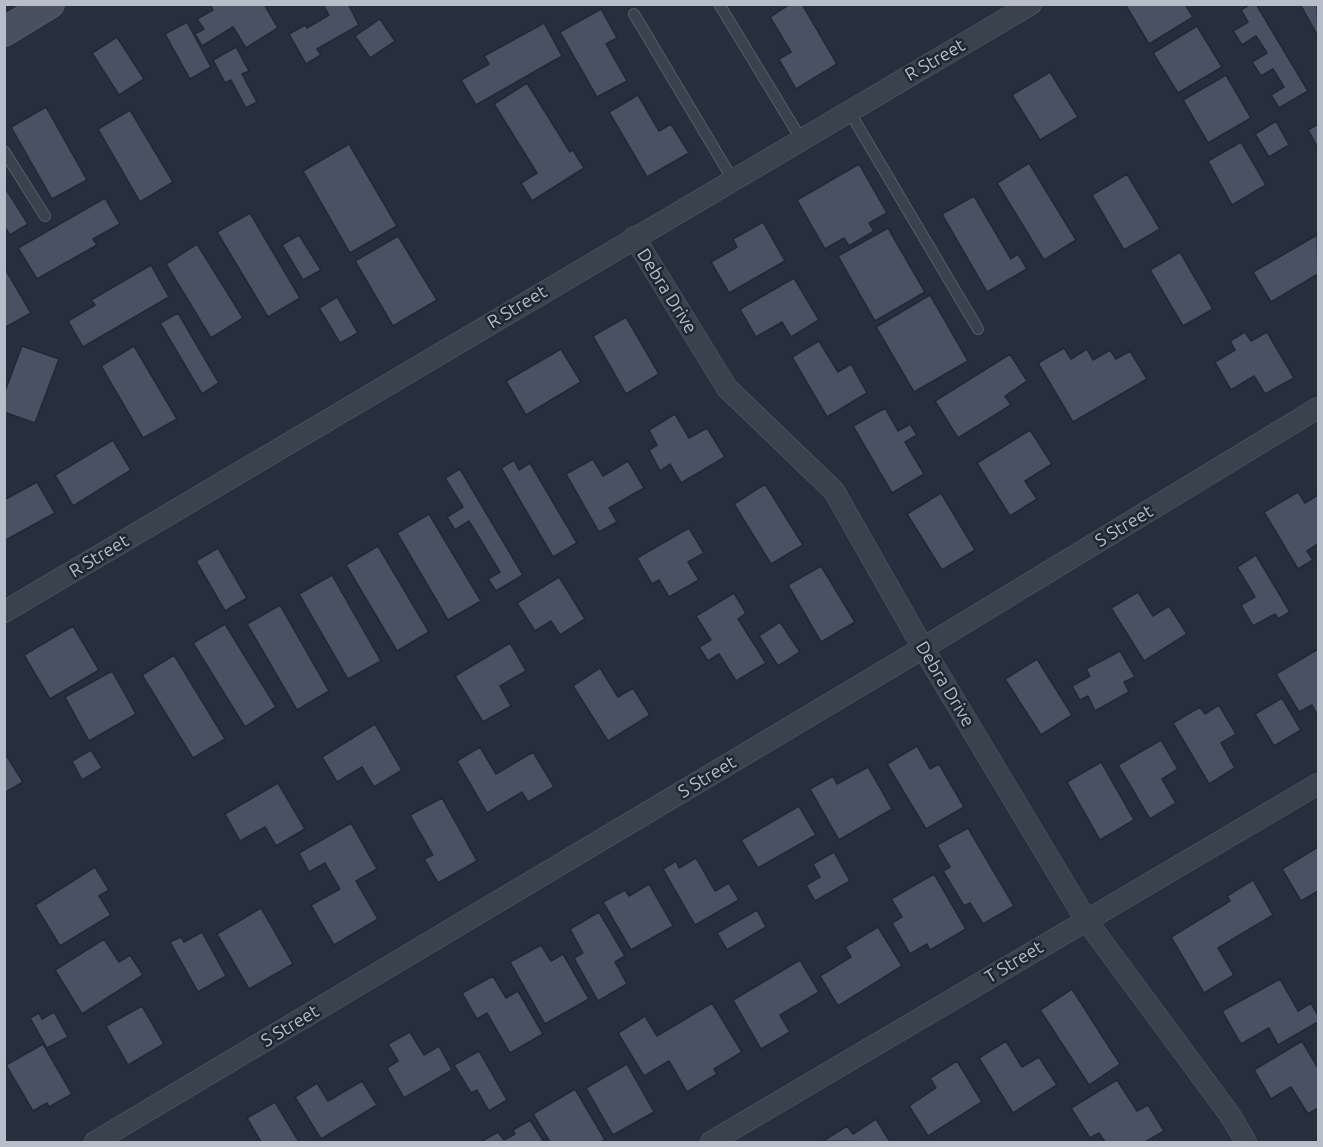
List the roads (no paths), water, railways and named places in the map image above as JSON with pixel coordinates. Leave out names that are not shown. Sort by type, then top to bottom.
[{"type":"street","points":[[4,32],[50,4]]},
{"type":"street","name":"R Street","points":[[4,612],[1031,4]]},
{"type":"street","name":"Debra Drive","points":[[634,237],[727,388],[834,491],[923,648],[1086,920],[1230,1115],[1246,1143]]},
{"type":"street","name":"S Street","points":[[94,1143],[923,648],[1318,408]]},
{"type":"street","name":"T Street","points":[[711,1143],[1318,784]]},
{"type":"lane","points":[[719,4],[801,139]]},
{"type":"lane","points":[[634,14],[732,180]]},
{"type":"lane","points":[[849,111],[978,329]]},
{"type":"lane","points":[[4,151],[45,216]]}]
